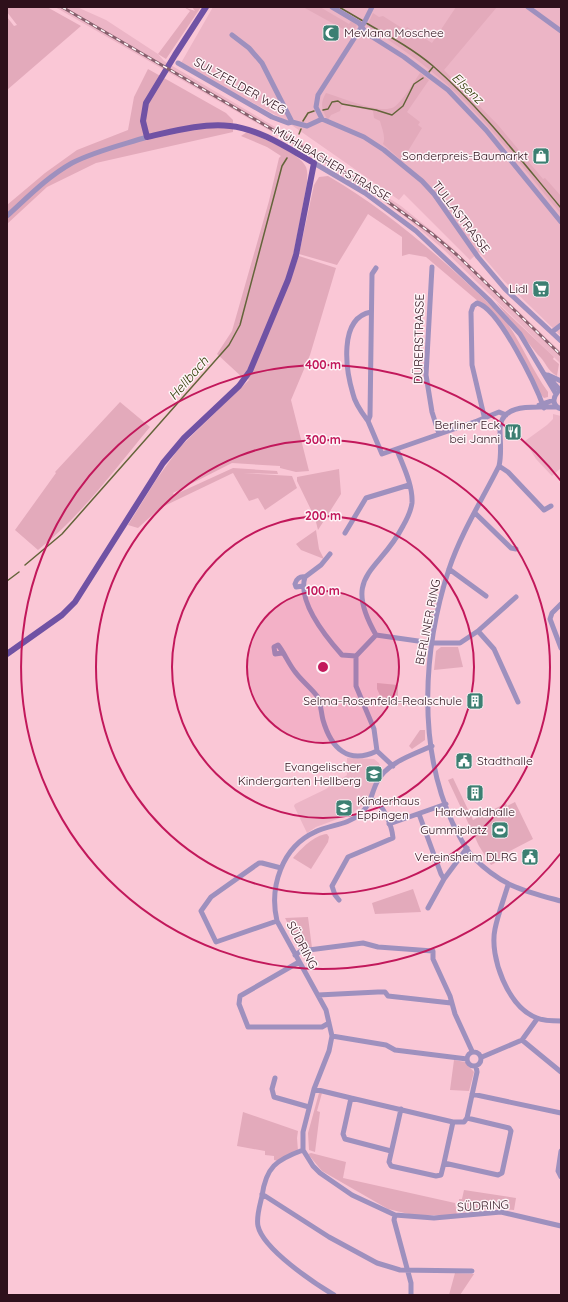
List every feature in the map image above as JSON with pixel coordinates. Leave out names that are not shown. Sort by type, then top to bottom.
[{"type":"main road","points":[[147,137],[143,121],[146,103],[206,7]]},
{"type":"main road","name":"MÜHLBACHER STRASSE","points":[[147,137],[196,128],[230,126],[252,131],[268,138],[314,163]]},
{"type":"main road","points":[[7,654],[62,615],[75,602],[163,463],[184,438],[240,386],[250,371],[286,287],[296,255],[314,163]]},
{"type":"street","points":[[332,7],[359,23],[448,90],[486,130],[561,222]]},
{"type":"street","points":[[232,35],[249,48],[262,63],[292,122],[307,126],[320,117],[316,108],[318,94],[363,26],[372,7]]},
{"type":"street","points":[[528,7],[561,31]]},
{"type":"street","name":"SULZFELDER WEG","points":[[178,63],[272,117],[288,123],[292,122]]},
{"type":"street","name":"TULLASTRASSE","points":[[320,117],[364,138],[384,150],[422,181],[434,194],[478,257],[505,289],[561,341]]},
{"type":"street","name":"MÜHLBACHER STRASSE","points":[[7,216],[44,182],[71,164],[90,155],[147,137]]},
{"type":"street","name":"MÜHLBACHER STRASSE","points":[[314,163],[364,193],[416,231],[502,313],[520,334],[555,397],[559,408]]},
{"type":"street","name":"DÜRERSTRASSE","points":[[432,267],[426,375],[432,412],[439,434]]},
{"type":"street","points":[[368,421],[370,416],[372,274],[376,268]]},
{"type":"street","points":[[484,416],[474,380],[472,365],[471,334],[473,306],[477,303],[480,304],[500,324],[536,389],[543,406]]},
{"type":"street","points":[[371,312],[364,313],[354,324],[348,337],[346,355],[353,395],[368,421],[382,454],[397,450],[484,416],[499,412],[506,415],[518,408],[543,406],[559,408]]},
{"type":"street","points":[[552,332],[561,325]]},
{"type":"street","name":"MÜHLBACHER STRASSE","points":[[535,360],[544,373],[561,391]]},
{"type":"street","points":[[544,373],[561,381]]},
{"type":"street","points":[[543,406],[561,391]]},
{"type":"street","name":"BERLINER RING","points":[[506,415],[500,430],[502,455],[500,466],[461,539],[449,569],[432,643],[429,663],[428,692],[432,746],[434,763],[446,804],[472,856],[508,885],[561,901]]},
{"type":"street","points":[[376,635],[366,617],[362,604],[361,591],[370,570],[395,541],[406,521],[412,504],[409,484],[397,450]]},
{"type":"street","points":[[500,466],[508,472],[544,510],[551,506]]},
{"type":"street","points":[[345,533],[366,498],[409,484]]},
{"type":"street","points":[[475,513],[511,548],[516,549]]},
{"type":"street","points":[[303,586],[296,587],[295,584],[297,580],[305,577],[321,565],[330,554]]},
{"type":"street","points":[[449,569],[486,596]]},
{"type":"street","points":[[305,577],[303,586],[315,622],[342,655],[356,656]]},
{"type":"street","points":[[376,635],[432,643],[460,643],[478,631],[516,597]]},
{"type":"street","points":[[561,604],[552,613],[550,619],[561,648]]},
{"type":"street","points":[[478,631],[494,649],[518,702]]},
{"type":"street","points":[[376,635],[356,656],[356,686],[374,729],[377,751],[393,766]]},
{"type":"street","points":[[282,653],[296,674],[318,697],[324,722],[337,749],[348,754],[364,756],[377,751]]},
{"type":"street","name":"SÜDRING","points":[[432,746],[393,766],[381,776],[372,799],[365,809],[354,819],[316,831],[306,837],[288,856],[281,868],[275,893],[277,920],[326,1010],[332,1036],[324,1066],[314,1089],[309,1107],[303,1132],[304,1150],[310,1163],[320,1173],[352,1195],[395,1215],[434,1218],[501,1212],[561,1226]]},
{"type":"street","points":[[339,900],[335,895],[332,886],[348,857],[392,840],[393,835],[382,806],[378,801],[372,799]]},
{"type":"street","points":[[389,824],[446,804]]},
{"type":"street","points":[[419,814],[444,879]]},
{"type":"street","points":[[428,908],[444,879],[467,848]]},
{"type":"street","points":[[277,920],[216,942],[201,911],[211,897],[259,863],[262,862],[281,868]]},
{"type":"street","points":[[508,885],[494,929],[496,958],[499,972],[516,1001],[526,1011],[537,1019],[561,1021]]},
{"type":"street","points":[[296,955],[301,951],[363,943],[378,947],[433,951],[434,959],[450,996],[451,1003],[472,1051]]},
{"type":"street","points":[[300,962],[240,996],[239,1004],[248,1027],[322,1027],[330,1024]]},
{"type":"street","points":[[318,995],[385,992],[388,996],[451,1003]]},
{"type":"street","points":[[314,1089],[453,1122],[464,1122],[467,1118],[476,1066],[480,1063],[482,1057],[522,1040],[537,1019]]},
{"type":"street","points":[[332,1036],[386,1045],[395,1050],[467,1059]]},
{"type":"street","points":[[522,1040],[561,1072]]},
{"type":"street","points":[[472,1051],[478,1052],[482,1057]]},
{"type":"street","points":[[472,1051],[468,1054],[467,1059],[470,1065],[476,1066]]},
{"type":"street","points":[[275,1078],[272,1089],[274,1096],[309,1107]]},
{"type":"street","points":[[472,1094],[561,1113]]},
{"type":"street","points":[[352,1098],[343,1134],[345,1139],[391,1150]]},
{"type":"street","points":[[401,1109],[391,1150],[389,1162],[391,1166],[436,1176],[441,1175],[453,1122]]},
{"type":"street","points":[[444,1163],[498,1175],[502,1172],[511,1131],[509,1128],[467,1118]]},
{"type":"street","points":[[304,1150],[284,1158],[266,1174],[258,1219],[260,1233],[283,1258],[299,1272],[334,1295]]},
{"type":"street","points":[[561,1150],[558,1171],[561,1177]]},
{"type":"street","points":[[262,1194],[353,1251],[391,1268],[407,1270],[472,1271]]},
{"type":"street","points":[[395,1215],[394,1220],[411,1283],[411,1295]]},
{"type":"shaded area","points":[[7,7],[47,7],[81,26],[7,90],[7,17],[14,26],[17,25],[7,12]]},
{"type":"shaded area","points":[[55,7],[77,7],[106,20],[158,54],[164,61],[324,156],[401,206],[448,244],[561,352],[561,364],[443,249],[403,215],[312,155]]},
{"type":"shaded area","points":[[184,7],[195,11],[192,7],[201,7],[166,59],[158,54],[190,11]]},
{"type":"shaded area","points":[[213,7],[561,7],[561,336],[504,281],[479,252],[470,260],[404,194],[399,200],[283,119],[181,63]]},
{"type":"shaded area","points":[[303,7],[320,7],[349,24],[351,21],[357,25],[352,34]]},
{"type":"shaded area","points":[[456,7],[497,7],[444,70],[498,125],[543,179],[545,178],[561,196],[561,214],[495,134],[453,90],[411,56],[367,26],[373,13],[379,17],[383,16],[405,30],[407,27],[432,43]]},
{"type":"shaded area","points":[[148,69],[226,113],[233,120],[233,132],[96,163],[47,187],[7,224],[7,205],[45,173],[77,150],[128,130],[134,97]]},
{"type":"shaded area","points":[[420,73],[429,80],[407,112],[420,122],[418,125],[422,128],[402,161],[383,144],[384,136],[380,121],[374,118],[373,111],[342,104],[340,111],[331,115],[328,120],[324,113],[322,103],[326,93],[370,107],[388,109],[394,107],[404,96]]},
{"type":"shaded area","points":[[247,132],[288,151],[302,161],[307,169],[307,183],[287,288],[299,256],[336,268],[310,355],[291,400],[309,471],[296,472],[280,468],[280,466],[232,463],[173,493],[174,495],[233,468],[277,471],[278,474],[243,473],[292,476],[297,488],[265,510],[258,498],[249,501],[233,473],[160,508],[138,528],[128,525],[156,480],[180,447],[249,380],[245,376],[243,378],[217,354],[232,331],[269,201],[279,158],[281,156],[267,147],[241,136]]},
{"type":"shaded area","points":[[328,176],[397,223],[440,259],[502,316],[548,392],[548,397],[544,398],[541,395],[499,319],[426,257],[409,254],[402,256],[402,237],[368,214],[337,265],[299,254],[314,185],[319,177]]},
{"type":"shaded area","points":[[496,302],[554,357],[553,359],[559,364],[557,376],[548,368]]},
{"type":"shaded area","points":[[120,402],[150,427],[83,507],[54,537],[38,550],[15,530],[56,473],[55,472]]},
{"type":"shaded area","points":[[553,414],[561,416],[561,468],[552,476],[536,459],[525,441],[547,425],[553,419]]},
{"type":"shaded area","points":[[339,469],[341,494],[318,530],[315,518],[297,481],[297,477]]},
{"type":"shaded area","points":[[316,530],[319,549],[324,559],[301,550],[296,544]]},
{"type":"shaded area","points":[[441,647],[458,647],[463,667],[434,670],[436,651]]},
{"type":"shaded area","points":[[377,683],[398,685],[398,700],[424,699],[424,706],[415,706],[414,703],[385,706],[377,689]]},
{"type":"shaded area","points":[[420,730],[425,730],[425,740],[412,749],[409,746]]},
{"type":"shaded area","points":[[347,758],[374,759],[379,763],[382,771],[375,780],[370,797],[367,802],[351,814],[316,827],[307,833],[294,806],[295,804],[326,789],[347,775]]},
{"type":"shaded area","name":"Gummiplatz","points":[[453,778],[473,820],[506,803],[507,806],[515,802],[533,839],[504,854],[505,858],[491,865],[479,846],[448,780]]},
{"type":"shaded area","points":[[327,834],[329,837],[328,842],[311,869],[293,858],[317,837]]},
{"type":"shaded area","points":[[413,889],[421,912],[375,914],[372,903]]},
{"type":"shaded area","points":[[308,917],[312,948],[301,949],[285,918]]},
{"type":"shaded area","points":[[454,1060],[465,1062],[474,1072],[469,1091],[450,1090]]},
{"type":"shaded area","points":[[319,1093],[322,1093],[317,1111],[320,1112],[315,1152],[309,1150],[308,1133]]},
{"type":"shaded area","points":[[243,1112],[298,1131],[298,1151],[278,1161],[274,1160],[274,1156],[265,1155],[265,1151],[237,1146]]},
{"type":"shaded area","points":[[311,1153],[346,1162],[343,1178],[455,1203],[457,1215],[413,1215],[388,1209],[322,1171],[308,1154]]},
{"type":"shaded area","points":[[464,1190],[516,1198],[514,1210],[493,1208],[459,1213],[459,1199],[462,1199]]},
{"type":"shaded area","points":[[455,1273],[474,1274],[460,1295],[449,1295]]},
{"type":"waterway","name":"Elsenz","points":[[339,7],[363,21]]},
{"type":"waterway","name":"Elsenz","points":[[366,23],[417,54],[451,82],[500,134],[561,208]]},
{"type":"waterway","name":"Elsenz","points":[[429,72],[433,67]]},
{"type":"waterway","name":"Hellbach","points":[[323,110],[328,109],[332,102],[338,101],[342,104],[376,110],[392,115],[403,106],[414,84],[423,78]]},
{"type":"waterway","name":"Hellbach","points":[[303,121],[308,113],[314,111]]},
{"type":"waterway","name":"Hellbach","points":[[299,134],[301,129]]},
{"type":"waterway","name":"Hellbach","points":[[25,565],[62,534],[229,345],[240,325],[282,166],[287,158]]},
{"type":"waterway","name":"Hellbach","points":[[7,581],[19,572]]},
{"type":"railway","points":[[62,7],[335,166],[381,197],[431,233],[457,255],[561,355]]},
{"type":"place","name":"Mevlana Moschee","points":[[331,33]]},
{"type":"place","name":"Sonderpreis-Baumarkt","points":[[541,156]]},
{"type":"place","name":"Lidl","points":[[541,289]]},
{"type":"place","name":"Berliner Eck bei Janni","points":[[513,432]]},
{"type":"place","name":"Selma-Rosenfeld-Realschule","points":[[475,701]]},
{"type":"place","name":"Stadthalle","points":[[464,761]]},
{"type":"place","name":"Evangelischer Kindergarten Hellberg","points":[[374,774]]},
{"type":"place","name":"Hardwaldhalle","points":[[475,793]]},
{"type":"place","name":"Kinderhaus Eppingen","points":[[344,808]]},
{"type":"place","name":"Gummiplatz","points":[[500,830]]},
{"type":"place","name":"Vereinsheim DLRG","points":[[530,857]]}]
